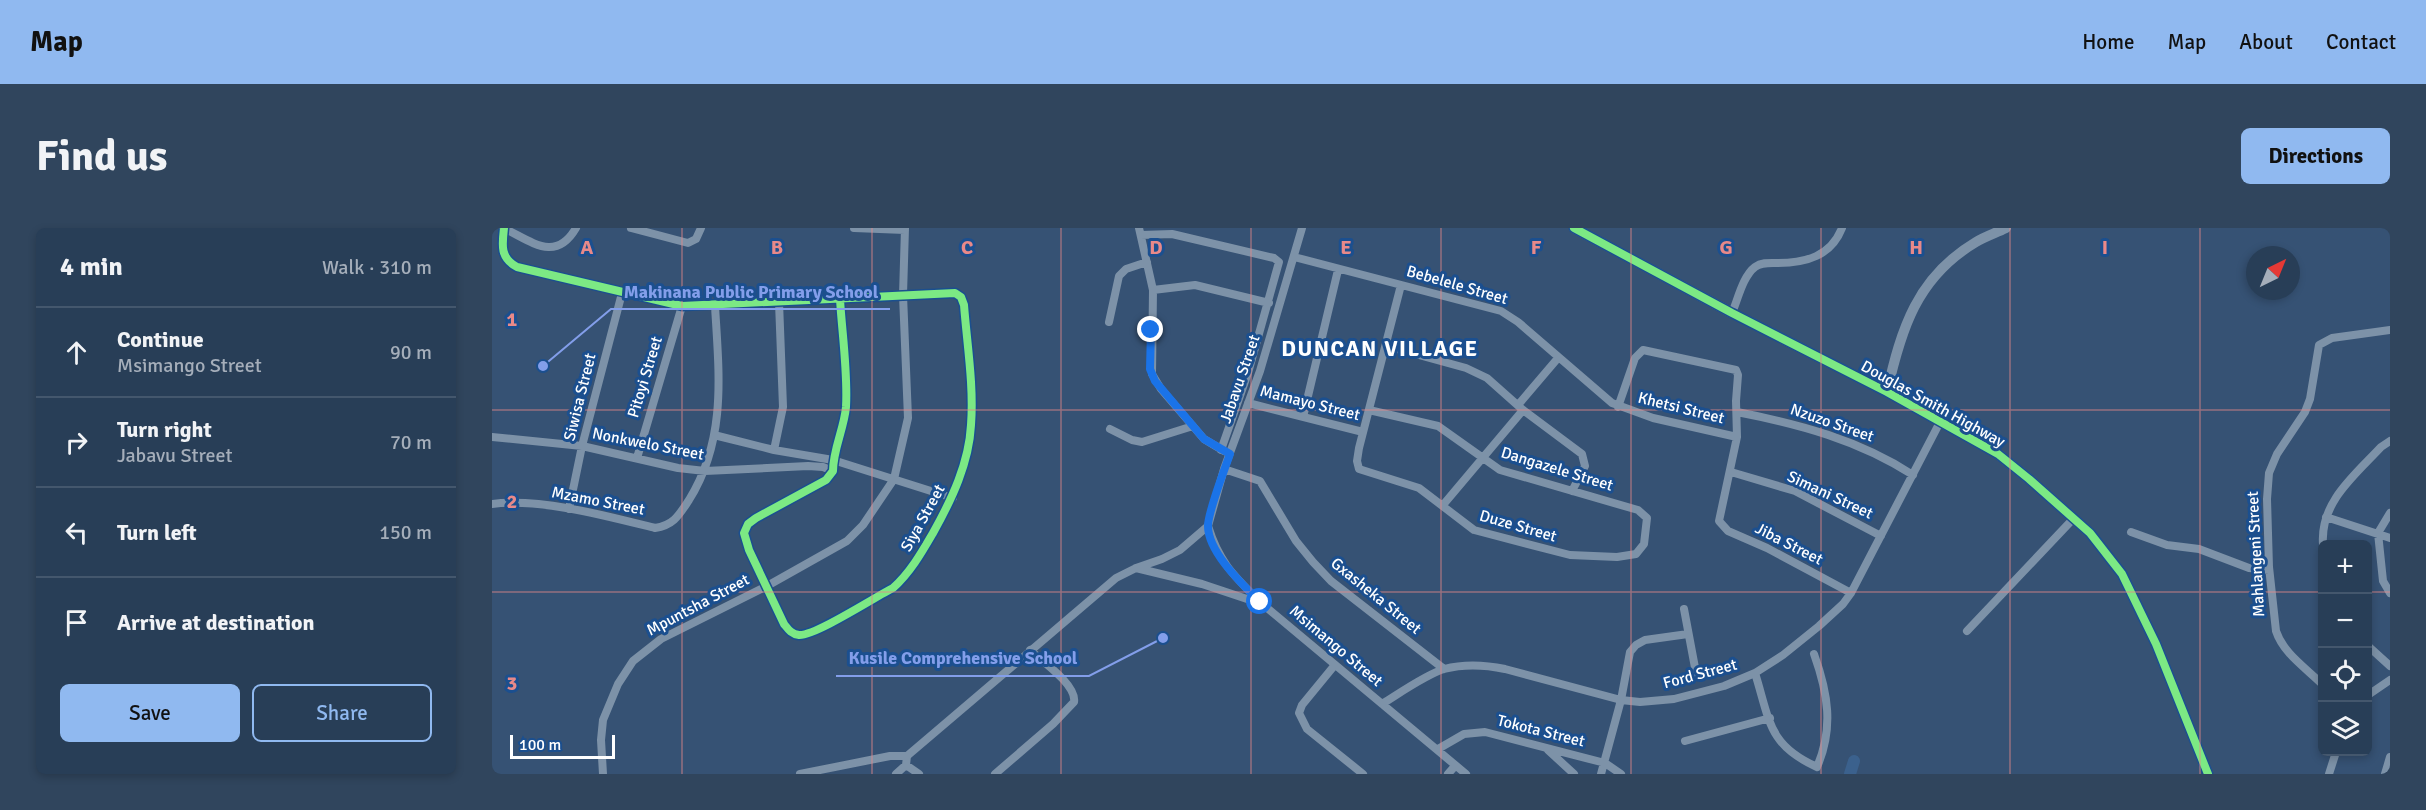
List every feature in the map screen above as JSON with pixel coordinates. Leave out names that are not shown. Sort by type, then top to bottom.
[{"type":"street","points":[[576,228],[565,243],[551,247],[527,241],[504,228],[502,247],[504,255],[511,264],[517,267],[682,306],[903,295]]},
{"type":"street","points":[[631,228],[688,243],[694,242],[699,232]]},
{"type":"street","points":[[854,228],[905,229]]},
{"type":"street","name":"Jabavu Street","points":[[1208,526],[1224,469],[1248,403],[1302,228]]},
{"type":"street","name":"Douglas Smith Highway","points":[[1574,228],[1732,313],[1887,392],[1998,454],[2048,495],[2102,546],[2135,597],[2208,774]]},
{"type":"street","points":[[1732,313],[1755,267],[1767,263],[1797,262],[1819,256],[1830,249],[1842,228]]},
{"type":"street","points":[[1887,392],[1901,334],[1922,292],[1935,276],[1962,252],[1978,241],[2006,228]]},
{"type":"street","name":"Mpuntsha Street","points":[[603,774],[601,740],[603,720],[618,684],[633,661],[661,639],[767,586],[847,541],[864,525],[894,479],[908,418],[903,295],[905,229]]},
{"type":"street","points":[[1221,450],[1248,373],[1280,264],[1278,260],[1173,234],[1140,231],[1153,290],[1152,374],[1161,389],[1204,439],[1221,450],[1230,454]]},
{"type":"street","name":"Bebelele Street","points":[[1294,257],[1507,314],[1600,394],[1618,406]]},
{"type":"street","points":[[1109,322],[1119,276],[1126,269],[1147,262]]},
{"type":"street","points":[[1303,417],[1338,270]]},
{"type":"street","points":[[1153,290],[1195,285],[1269,303]]},
{"type":"street","points":[[1363,432],[1401,285]]},
{"type":"street","name":"Siwisa Street","points":[[569,509],[582,446],[622,293]]},
{"type":"street","name":"Siya Street","points":[[767,586],[789,631],[798,635],[808,633],[901,582],[931,537],[953,498],[967,450],[971,425],[964,305],[961,297],[955,293],[903,295]]},
{"type":"street","points":[[767,586],[744,537],[745,529],[756,518],[826,480],[833,471],[833,460],[844,422],[846,403],[840,299]]},
{"type":"street","points":[[774,450],[783,407],[779,302]]},
{"type":"street","name":"Pitoyi Street","points":[[637,458],[682,306]]},
{"type":"street","name":"Mzamo Street","points":[[492,504],[569,509],[655,528],[668,525],[680,515],[705,471],[714,435],[720,389],[715,306]]},
{"type":"street","name":"Mahlangeni Street","points":[[2318,680],[2278,640],[2269,570],[2267,499],[2269,473],[2277,454],[2305,412],[2310,399],[2319,345],[2332,338],[2390,330]]},
{"type":"street","points":[[1386,346],[1477,373],[1582,454],[1585,466],[1572,491]]},
{"type":"street","points":[[1618,406],[1635,358],[1640,352],[1646,350],[1736,370],[1738,375],[1737,437],[1731,472]]},
{"type":"street","points":[[1443,505],[1483,459],[1558,358]]},
{"type":"street","name":"Mamayo Street","points":[[1248,403],[1363,432]]},
{"type":"street","name":"Khetsi Street","points":[[1618,406],[1653,418],[1737,437]]},
{"type":"street","name":"Dangazele Street","points":[[1369,410],[1438,426],[1500,470],[1633,507],[1647,518],[1644,544]]},
{"type":"street","name":"Nzuzo Street","points":[[1737,412],[1788,422],[1845,440],[1890,460],[1913,475]]},
{"type":"street","name":"Ford Street","points":[[1382,704],[1444,669],[1487,666],[1621,700],[1640,702],[1674,699],[1724,686],[1755,673],[1804,639],[1843,604],[1851,593],[1940,422]]},
{"type":"street","points":[[1110,429],[1132,440],[1142,442],[1192,426]]},
{"type":"street","name":"Duze Street","points":[[1363,432],[1357,461],[1359,469],[1413,486],[1443,505],[1471,529],[1559,553],[1617,557],[1636,554],[1644,544]]},
{"type":"street","points":[[714,435],[774,450],[833,460],[953,498]]},
{"type":"street","name":"Nonkwelo Street","points":[[492,437],[582,446],[705,471],[814,466],[833,471]]},
{"type":"street","points":[[2323,540],[2326,517],[2337,495],[2381,447],[2390,441]]},
{"type":"street","name":"Gxasheka Street","points":[[1224,469],[1260,481],[1296,541],[1312,562],[1331,581],[1444,669]]},
{"type":"street","name":"Jiba Street","points":[[1731,472],[1718,519],[1723,527],[1851,593]]},
{"type":"street","name":"Simani Street","points":[[1731,472],[1795,491],[1881,536]]},
{"type":"street","points":[[2390,513],[2378,533],[2383,581],[2390,593]]},
{"type":"street","points":[[1966,631],[2072,517]]},
{"type":"street","points":[[2326,517],[2390,538]]},
{"type":"street","points":[[896,774],[906,760],[1030,650],[1116,578],[1136,567],[1162,559],[1180,550],[1208,526]]},
{"type":"street","name":"Msimango Street","points":[[1208,526],[1218,555],[1262,603],[1334,666],[1466,774]]},
{"type":"street","points":[[2131,532],[2167,545],[2199,549],[2248,568],[2269,570]]},
{"type":"street","points":[[1136,567],[1262,603]]},
{"type":"street","points":[[1684,609],[1696,673]]},
{"type":"street","points":[[1600,774],[1605,763],[1621,700],[1627,660],[1633,648],[1645,640],[1688,634]]},
{"type":"street","points":[[2369,648],[2390,666]]},
{"type":"street","points":[[995,774],[1053,724],[1074,702],[1074,694],[1060,676],[1030,650]]},
{"type":"street","points":[[1755,673],[1776,738],[1797,758],[1816,771],[1827,736],[1829,713],[1825,687],[1814,654]]},
{"type":"street","points":[[1334,666],[1302,705],[1299,713],[1307,729],[1363,774]]},
{"type":"street","points":[[2372,692],[2390,680]]},
{"type":"street","points":[[1685,741],[1770,718]]},
{"type":"street","name":"Tokota Street","points":[[1438,749],[1464,734],[1478,732],[1503,736],[1605,763]]},
{"type":"street","points":[[1545,748],[1574,774]]},
{"type":"street","points":[[800,774],[890,756],[906,760],[919,774]]},
{"type":"street","points":[[2329,774],[2335,756]]},
{"type":"street","points":[[2385,774],[2390,757]]},
{"type":"street","points":[[1605,763],[1621,774]]},
{"type":"street","points":[[1448,774],[1455,765]]},
{"type":"waterway","points":[[1850,774],[1854,761]]},
{"type":"cycle path","points":[[504,228],[503,250],[508,260],[517,267],[682,306],[955,293],[961,297],[964,305],[970,365],[971,425],[963,467],[947,507],[915,562],[893,588],[831,623],[807,634],[799,635],[784,624],[749,550],[744,533],[748,524],[756,518],[826,480],[833,471],[846,407],[846,367],[840,299]]},
{"type":"cycle path","points":[[1574,228],[1732,313],[1887,392],[1998,454],[2029,479],[2090,533],[2122,574],[2156,644],[2208,774]]},
{"type":"place","name":"Makinana Public Primary School","points":[[543,366]]},
{"type":"place","name":"Kusile Comprehensive School","points":[[1163,638]]},
{"type":"district","name":"DUNCAN VILLAGE","points":[[1380,348]]},
{"type":"route","points":[[1151,330],[1150,369],[1155,381],[1204,439],[1230,454],[1208,526],[1218,555],[1260,602]]}]
